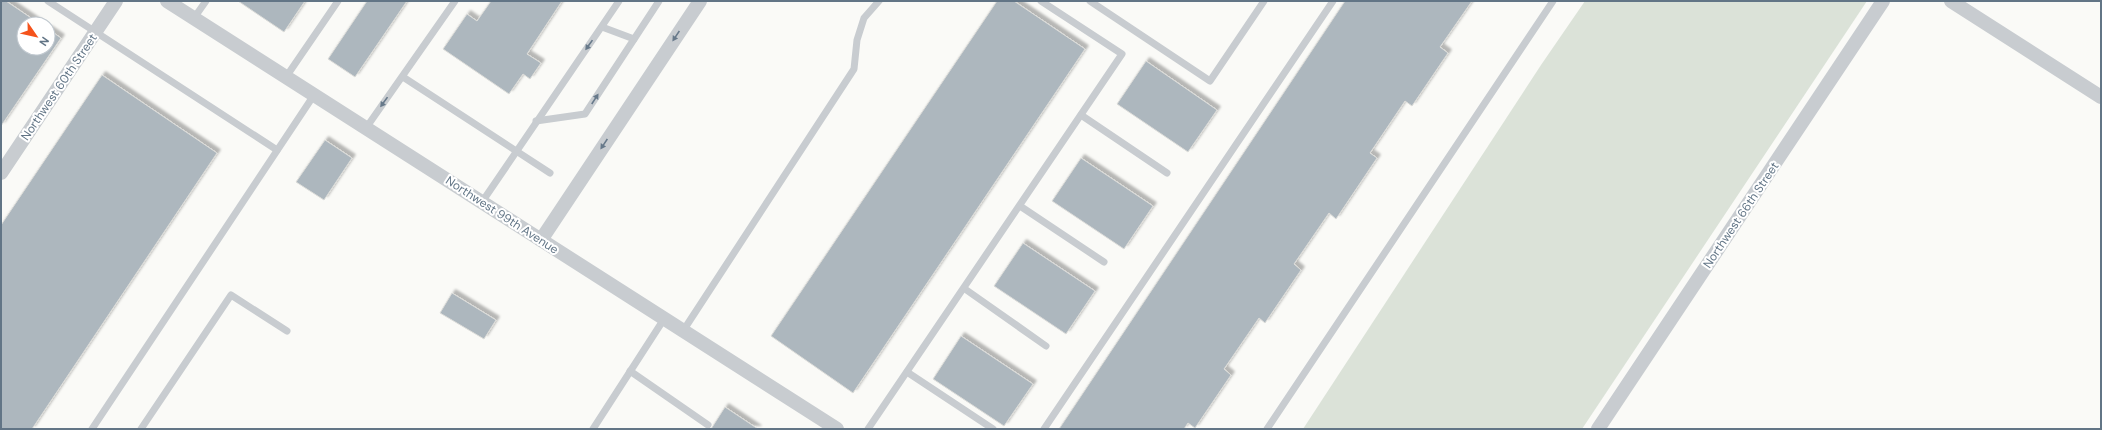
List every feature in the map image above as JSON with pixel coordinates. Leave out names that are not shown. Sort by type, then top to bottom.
[{"type":"street","name":"Northwest 60th Street","points":[[1,173],[116,1]]},
{"type":"street","name":"Northwest 99th Avenue","points":[[167,1],[837,429]]},
{"type":"street","name":"Northwest 66th Street","points":[[1598,429],[1884,1]]},
{"type":"street","points":[[1951,1],[2101,97]]},
{"type":"street","points":[[541,240],[697,2]]},
{"type":"lane","points":[[48,1],[277,150]]},
{"type":"lane","points":[[194,18],[206,1]]},
{"type":"lane","points":[[286,77],[338,1]]},
{"type":"lane","points":[[366,128],[455,1]]},
{"type":"lane","points":[[482,202],[619,1]]},
{"type":"lane","points":[[536,121],[585,114],[659,1]]},
{"type":"lane","points":[[683,331],[854,69],[857,40],[864,18],[879,1]]},
{"type":"lane","points":[[868,429],[965,289],[1122,54],[1041,1]]},
{"type":"lane","points":[[1090,1],[1210,81],[1264,1]]},
{"type":"lane","points":[[1044,429],[1332,1]]},
{"type":"lane","points":[[1267,429],[1553,1]]},
{"type":"lane","points":[[602,27],[634,39]]},
{"type":"lane","points":[[403,76],[550,173]]},
{"type":"lane","points":[[92,429],[314,95]]},
{"type":"lane","points":[[1081,116],[1167,173]]},
{"type":"lane","points":[[1020,206],[1104,262]]},
{"type":"lane","points":[[965,289],[1046,346]]},
{"type":"lane","points":[[141,429],[231,295],[287,331]]},
{"type":"lane","points":[[593,429],[664,319]]},
{"type":"lane","points":[[630,371],[708,425]]},
{"type":"lane","points":[[907,372],[993,429]]},
{"type":"shaded area","points":[[1585,1],[1867,1],[1582,429],[1303,429],[1541,65]]},
{"type":"building","points":[[1,1],[6,1],[28,16],[16,16],[16,56],[49,56],[1,126]]},
{"type":"building","points":[[238,1],[305,1],[284,32]]},
{"type":"building","points":[[367,1],[407,1],[355,77],[328,59]]},
{"type":"building","points":[[491,1],[562,1],[527,54],[541,63],[530,79],[523,74],[509,94],[443,49],[467,14],[477,21]]},
{"type":"building","points":[[997,1],[1014,1],[1085,49],[853,393],[771,336]]},
{"type":"building","points":[[1345,1],[1472,1],[1440,47],[1448,53],[1412,106],[1405,101],[1370,153],[1377,158],[1336,219],[1329,213],[1294,264],[1301,270],[1265,323],[1259,318],[1224,369],[1231,375],[1195,428],[1188,423],[1184,429],[1059,429]]},
{"type":"building","points":[[56,35],[61,38],[56,45]]},
{"type":"building","points":[[1146,61],[1217,110],[1188,152],[1117,104]]},
{"type":"building","points":[[102,75],[217,153],[32,429],[1,429],[1,225]]},
{"type":"building","points":[[325,140],[352,158],[324,200],[296,182]]},
{"type":"building","points":[[1081,158],[1153,206],[1124,249],[1052,201]]},
{"type":"building","points":[[1023,243],[1095,291],[1066,334],[994,286]]},
{"type":"building","points":[[452,293],[496,320],[484,339],[440,313]]},
{"type":"building","points":[[961,336],[1033,384],[1004,426],[933,379]]},
{"type":"building","points":[[725,407],[758,429],[711,429]]}]
